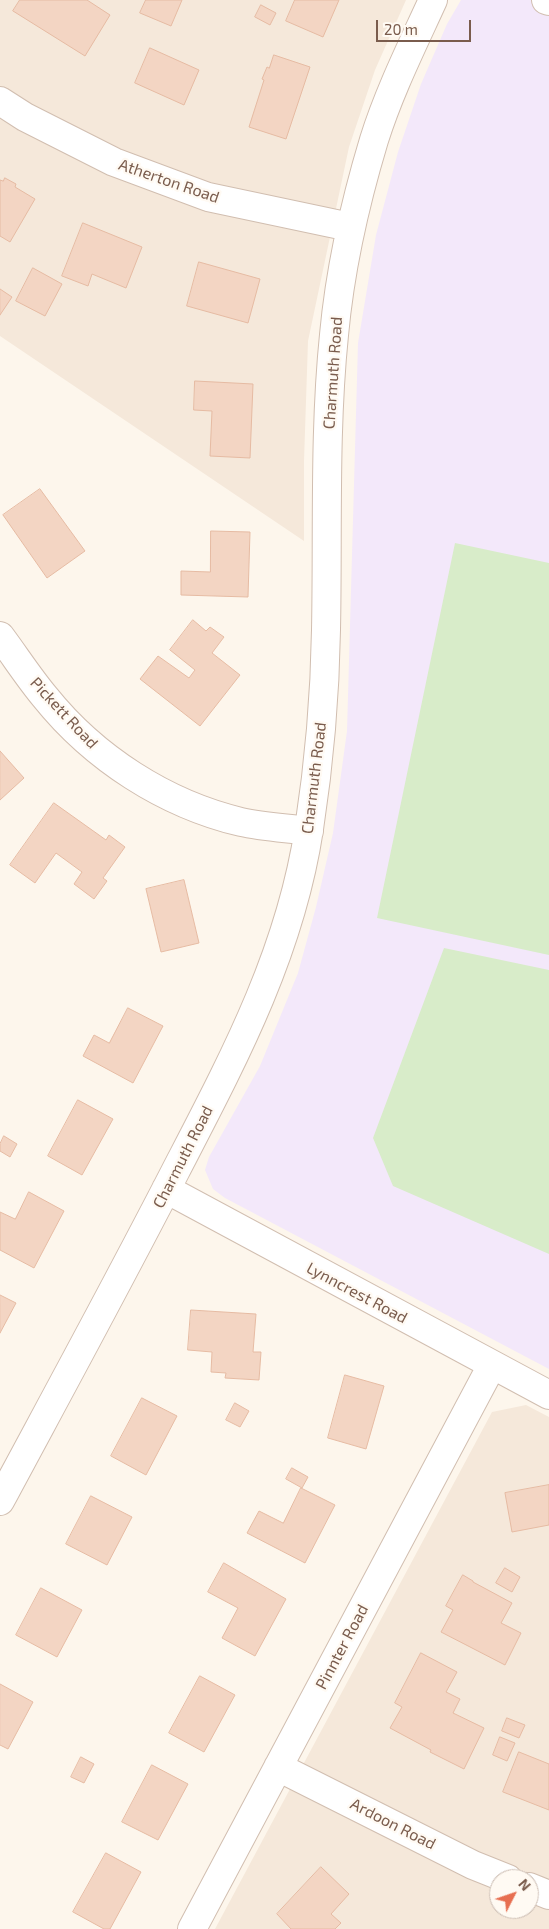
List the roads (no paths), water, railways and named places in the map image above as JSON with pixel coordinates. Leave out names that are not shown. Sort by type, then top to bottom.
[{"type":"street","name":"Charmuth Road","points":[[0,1501],[237,1053],[275,964],[294,901],[309,831],[321,731],[326,634],[328,452],[334,334],[350,227],[375,138],[398,75],[433,0]]},
{"type":"street","name":"Atherton Road","points":[[0,101],[25,117],[114,162],[208,197],[350,227]]},
{"type":"street","name":"Pickett Road","points":[[0,636],[46,698],[83,738],[129,774],[185,804],[241,822],[309,831]]},
{"type":"street","name":"Lynncrest Road","points":[[166,1189],[549,1395]]},
{"type":"street","name":"Pinnter Road","points":[[192,1929],[492,1365]]},
{"type":"street","name":"Ardoon Road","points":[[278,1767],[489,1871]]}]
